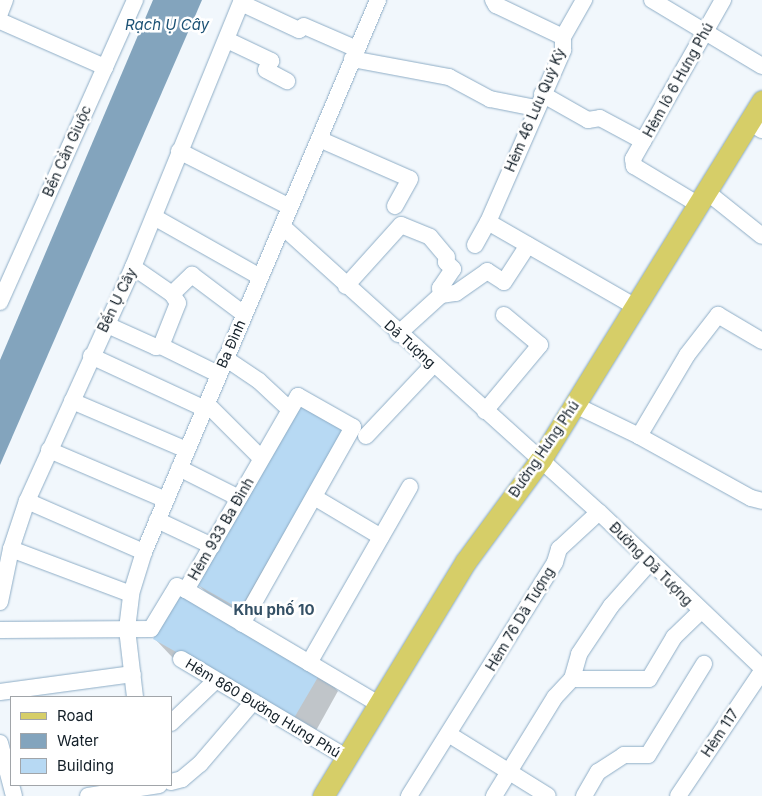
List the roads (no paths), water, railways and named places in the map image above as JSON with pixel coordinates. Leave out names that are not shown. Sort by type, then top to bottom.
[{"type":"main road","name":"Đường Hưng Phú","points":[[323,796],[466,561],[541,459],[634,306],[703,198],[756,126],[762,101]]},
{"type":"street","points":[[0,13],[5,0]]},
{"type":"street","name":"Bến Cần Giuộc","points":[[0,302],[135,0]]},
{"type":"street","name":"Ba Đình","points":[[135,696],[127,629],[131,594],[144,552],[378,0]]},
{"type":"street","points":[[493,0],[496,4],[563,37]]},
{"type":"street","name":"Hẻm 46 Lưu Quý Kỳ","points":[[475,245],[488,222],[539,101],[563,50],[563,37],[584,0]]},
{"type":"street","points":[[652,0],[762,66]]},
{"type":"street","name":"Hẻm lô 6 Hưng Phú","points":[[703,198],[634,166],[633,159],[723,0]]},
{"type":"street","points":[[241,1],[299,30],[304,26],[355,54],[448,77],[490,99],[539,101],[588,120],[600,118],[644,141]]},
{"type":"street","name":"Bến Ụ Cây","points":[[0,602],[11,549],[27,500],[105,324],[133,267],[179,151],[227,40],[241,1]]},
{"type":"street","points":[[0,21],[105,67]]},
{"type":"street","points":[[227,40],[271,61],[266,70],[287,81]]},
{"type":"street","points":[[319,139],[410,179],[396,206]]},
{"type":"street","points":[[179,151],[290,207]]},
{"type":"street","points":[[703,198],[762,236]]},
{"type":"street","points":[[154,217],[260,277]]},
{"type":"street","points":[[488,222],[634,306]]},
{"type":"street","points":[[346,286],[401,225],[430,237],[453,269],[440,288],[441,295]]},
{"type":"street","name":"Dã Tượng","points":[[282,226],[432,365],[541,459]]},
{"type":"street","points":[[398,334],[441,295],[456,293],[487,270],[504,282],[528,245]]},
{"type":"street","points":[[133,267],[172,294],[178,303],[161,346]]},
{"type":"street","points":[[172,294],[192,275],[244,314]]},
{"type":"street","points":[[485,411],[540,345],[504,315]]},
{"type":"street","points":[[639,436],[687,355],[718,315],[762,341]]},
{"type":"street","points":[[105,324],[156,347],[161,346],[218,374]]},
{"type":"street","points":[[91,356],[206,406],[261,458]]},
{"type":"street","points":[[225,358],[293,402],[353,427],[242,624]]},
{"type":"street","points":[[366,436],[432,365]]},
{"type":"street","points":[[72,401],[186,450]]},
{"type":"street","name":"Hẻm 933 Ba Đình","points":[[127,629],[151,630],[178,586],[186,590],[293,402]]},
{"type":"street","points":[[575,405],[639,436],[751,498],[762,501]]},
{"type":"street","points":[[49,450],[166,500]]},
{"type":"street","name":"Đường Dã Tượng","points":[[541,459],[651,561],[700,612],[762,669]]},
{"type":"street","points":[[179,468],[239,498]]},
{"type":"street","points":[[309,663],[410,487]]},
{"type":"street","points":[[314,497],[381,537]]},
{"type":"street","points":[[27,500],[144,552]]},
{"type":"street","name":"Hẻm 76 Dã Tượng","points":[[409,796],[450,734],[554,562],[559,549],[598,512]]},
{"type":"street","points":[[157,520],[212,546]]},
{"type":"street","points":[[11,549],[131,594]]},
{"type":"street","points":[[494,796],[555,697],[572,679],[579,654],[606,614],[651,561]]},
{"type":"street","points":[[186,590],[378,704]]},
{"type":"street","points":[[572,679],[649,679],[674,638],[700,612]]},
{"type":"street","points":[[0,630],[127,629]]},
{"type":"street","name":"Hẻm 860 Đường Hưng Phú","points":[[181,659],[346,757]]},
{"type":"street","points":[[584,796],[598,772],[624,755],[648,754],[704,664]]},
{"type":"street","name":"Hẻm 117","points":[[678,796],[762,669]]},
{"type":"street","points":[[0,692],[133,674]]},
{"type":"street","points":[[172,722],[216,680]]},
{"type":"street","points":[[172,782],[182,779],[200,764],[253,702]]},
{"type":"street","points":[[450,734],[548,796]]},
{"type":"street","points":[[0,743],[10,781]]},
{"type":"street","points":[[88,796],[149,788]]},
{"type":"water","name":"Rạch Ụ Cây","points":[[153,0],[202,0],[0,465],[0,360]]},
{"type":"district","name":"Khu phố 10","points":[[274,610]]}]
